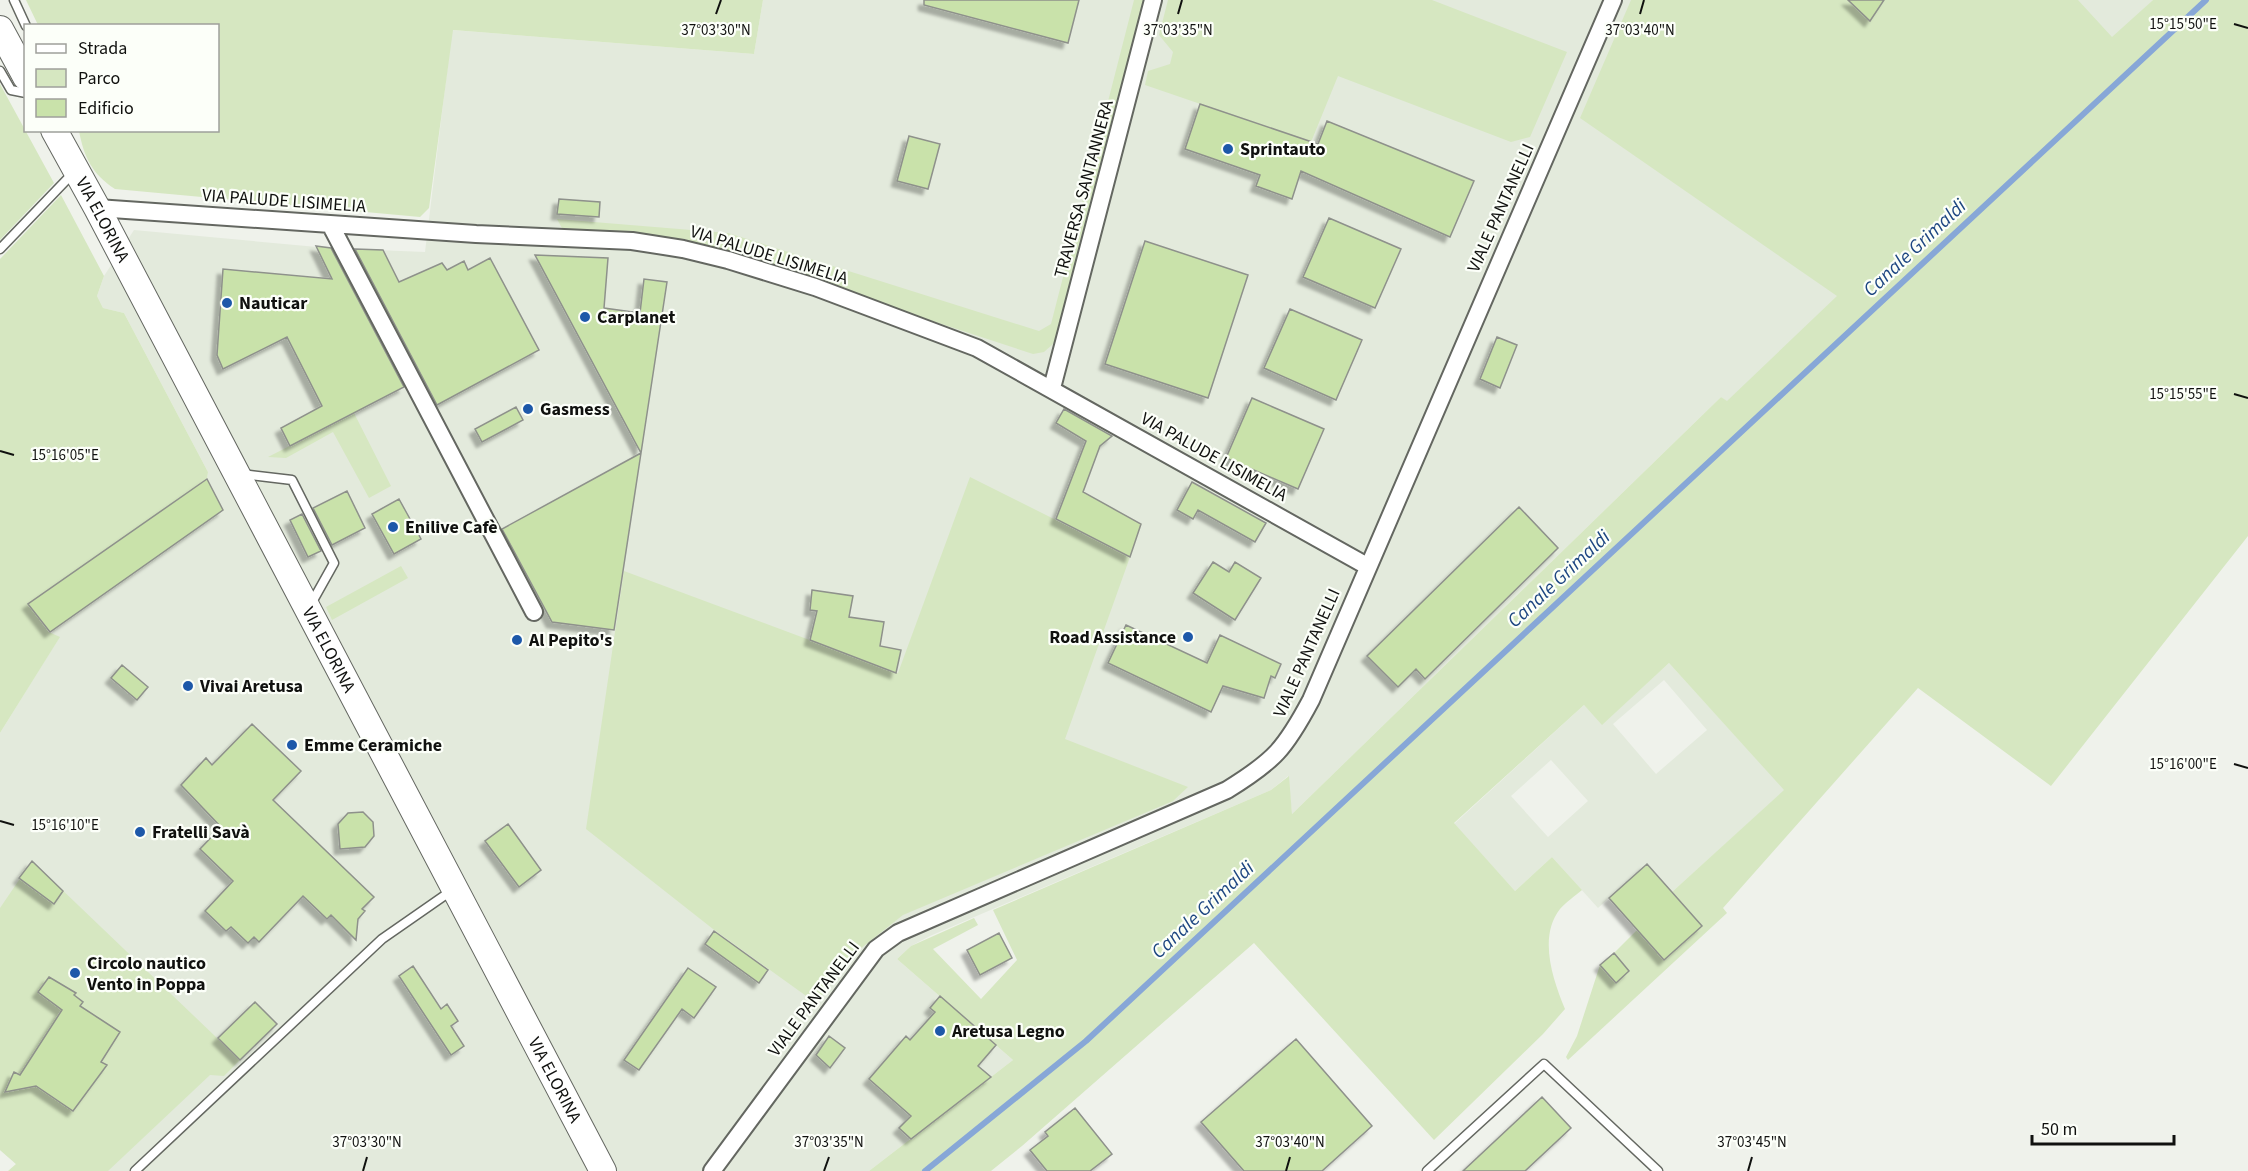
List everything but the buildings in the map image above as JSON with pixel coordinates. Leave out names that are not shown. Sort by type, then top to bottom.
[{"type":"main road","points":[[0,29],[24,73]]},
{"type":"main road","name":"VIA ELORINA","points":[[60,136],[75,171],[97,208],[603,1171]]},
{"type":"street","name":"TRAVERSA SANTANNERA","points":[[1052,388],[1153,0]]},
{"type":"street","name":"VIALE PANTANELLI","points":[[712,1171],[865,960],[890,938],[1227,790],[1263,768],[1279,753],[1311,700],[1613,0]]},
{"type":"street","name":"VIA PALUDE LISIMELIA","points":[[97,208],[632,241],[683,249],[815,287],[977,348],[1367,566]]},
{"type":"street","points":[[330,224],[534,612]]},
{"type":"lane","points":[[14,0],[25,24]]},
{"type":"lane","points":[[0,71],[11,90],[24,93]]},
{"type":"lane","points":[[0,249],[75,171]]},
{"type":"lane","points":[[236,473],[292,480],[334,563],[308,610]]},
{"type":"lane","points":[[135,1171],[382,939],[454,889]]},
{"type":"lane","points":[[1426,1171],[1544,1064],[1658,1171]]},
{"type":"shaded area","points":[[763,0],[2153,0],[1727,402],[1721,397],[1292,814],[1288,776],[1271,790],[911,946],[897,959],[1013,1060],[869,1171],[24,1171],[0,1150],[0,733],[59,638],[50,632],[28,604],[207,479],[208,472],[124,313],[103,308],[97,296],[104,276],[134,230],[328,248],[425,252],[452,30],[754,54]]},
{"type":"shaded area","points":[[1669,663],[1785,790],[1672,892],[1646,864],[1598,908],[1552,857],[1515,891],[1454,824],[1584,705],[1602,724]],"holes":[[[1664,680],[1707,730],[1656,774],[1613,724]],[[1551,760],[1588,801],[1548,837],[1511,796]]]},
{"type":"green space","points":[[26,0],[763,0],[754,54],[453,30],[429,208],[420,217],[115,189],[100,177],[90,164],[79,132],[219,132],[219,24],[38,24]]},
{"type":"green space","points":[[1134,0],[1145,0],[1059,335],[1044,352],[1033,354],[697,244],[563,230],[557,219],[728,233],[1039,331],[1051,324]]},
{"type":"green space","points":[[1168,0],[1432,0],[1567,52],[1530,137],[1511,142],[1338,76],[1311,142],[1145,85],[1148,71],[1170,64],[1173,52],[1159,35]]},
{"type":"green space","points":[[1631,0],[1848,0],[1870,20],[1884,0],[2078,0],[2112,37],[2153,0],[2248,0],[2248,536],[2051,786],[1918,688],[1723,908],[1727,913],[1568,1060],[1566,1057],[1577,1036],[1600,965],[1616,983],[1629,971],[1614,953],[1637,930],[1664,960],[1702,926],[1672,892],[1784,790],[1669,663],[1602,725],[1584,705],[1454,823],[1515,891],[1552,857],[1582,890],[1560,909],[1553,920],[1550,932],[1552,972],[1565,1009],[1543,1034],[1434,1140],[1254,943],[991,1171],[869,1171],[1013,1060],[897,959],[911,946],[974,918],[978,925],[933,949],[981,999],[1017,960],[993,910],[1271,790],[1289,776],[1292,814],[1721,397],[1727,401],[1837,296],[1580,118]]},
{"type":"green space","points":[[0,84],[24,132],[26,132],[54,183],[0,240]]},
{"type":"green space","points":[[61,195],[104,276],[97,296],[103,308],[124,313],[208,472],[207,479],[28,604],[49,632],[60,637],[0,733],[0,259]]},
{"type":"green space","points":[[354,413],[391,486],[369,498],[333,432],[286,458],[268,457]]},
{"type":"green space","points":[[970,477],[1130,557],[1065,739],[1188,787],[1173,801],[903,915],[855,953],[816,1003],[713,929],[586,829],[624,571],[898,673]]},
{"type":"green space","points":[[401,566],[408,578],[332,620],[326,607]]},
{"type":"green space","name":"Circolo nautico Vento in Poppa","points":[[32,861],[240,1060],[224,1076],[210,1075],[108,1171],[8,1171],[16,1164],[0,1150],[0,908]]},
{"type":"waterway","name":"Canale Grimaldi","points":[[925,1171],[1086,1041],[2206,0]]},
{"type":"place","name":"Sprintauto","points":[[1228,149]]},
{"type":"place","name":"Nauticar","points":[[227,303]]},
{"type":"place","name":"Carplanet","points":[[585,317]]},
{"type":"place","name":"Gasmess","points":[[528,409]]},
{"type":"place","name":"Enilive Cafè","points":[[393,527]]},
{"type":"place","name":"Road Assistance","points":[[1188,637]]},
{"type":"place","name":"Al Pepito's","points":[[517,640]]},
{"type":"place","name":"Vivai Aretusa","points":[[188,686]]},
{"type":"place","name":"Emme Ceramiche","points":[[292,745]]},
{"type":"place","name":"Fratelli Savà","points":[[140,832]]},
{"type":"place","name":"Circolo nautico Vento in Poppa","points":[[75,973]]},
{"type":"place","name":"Aretusa Legno","points":[[940,1031]]}]
